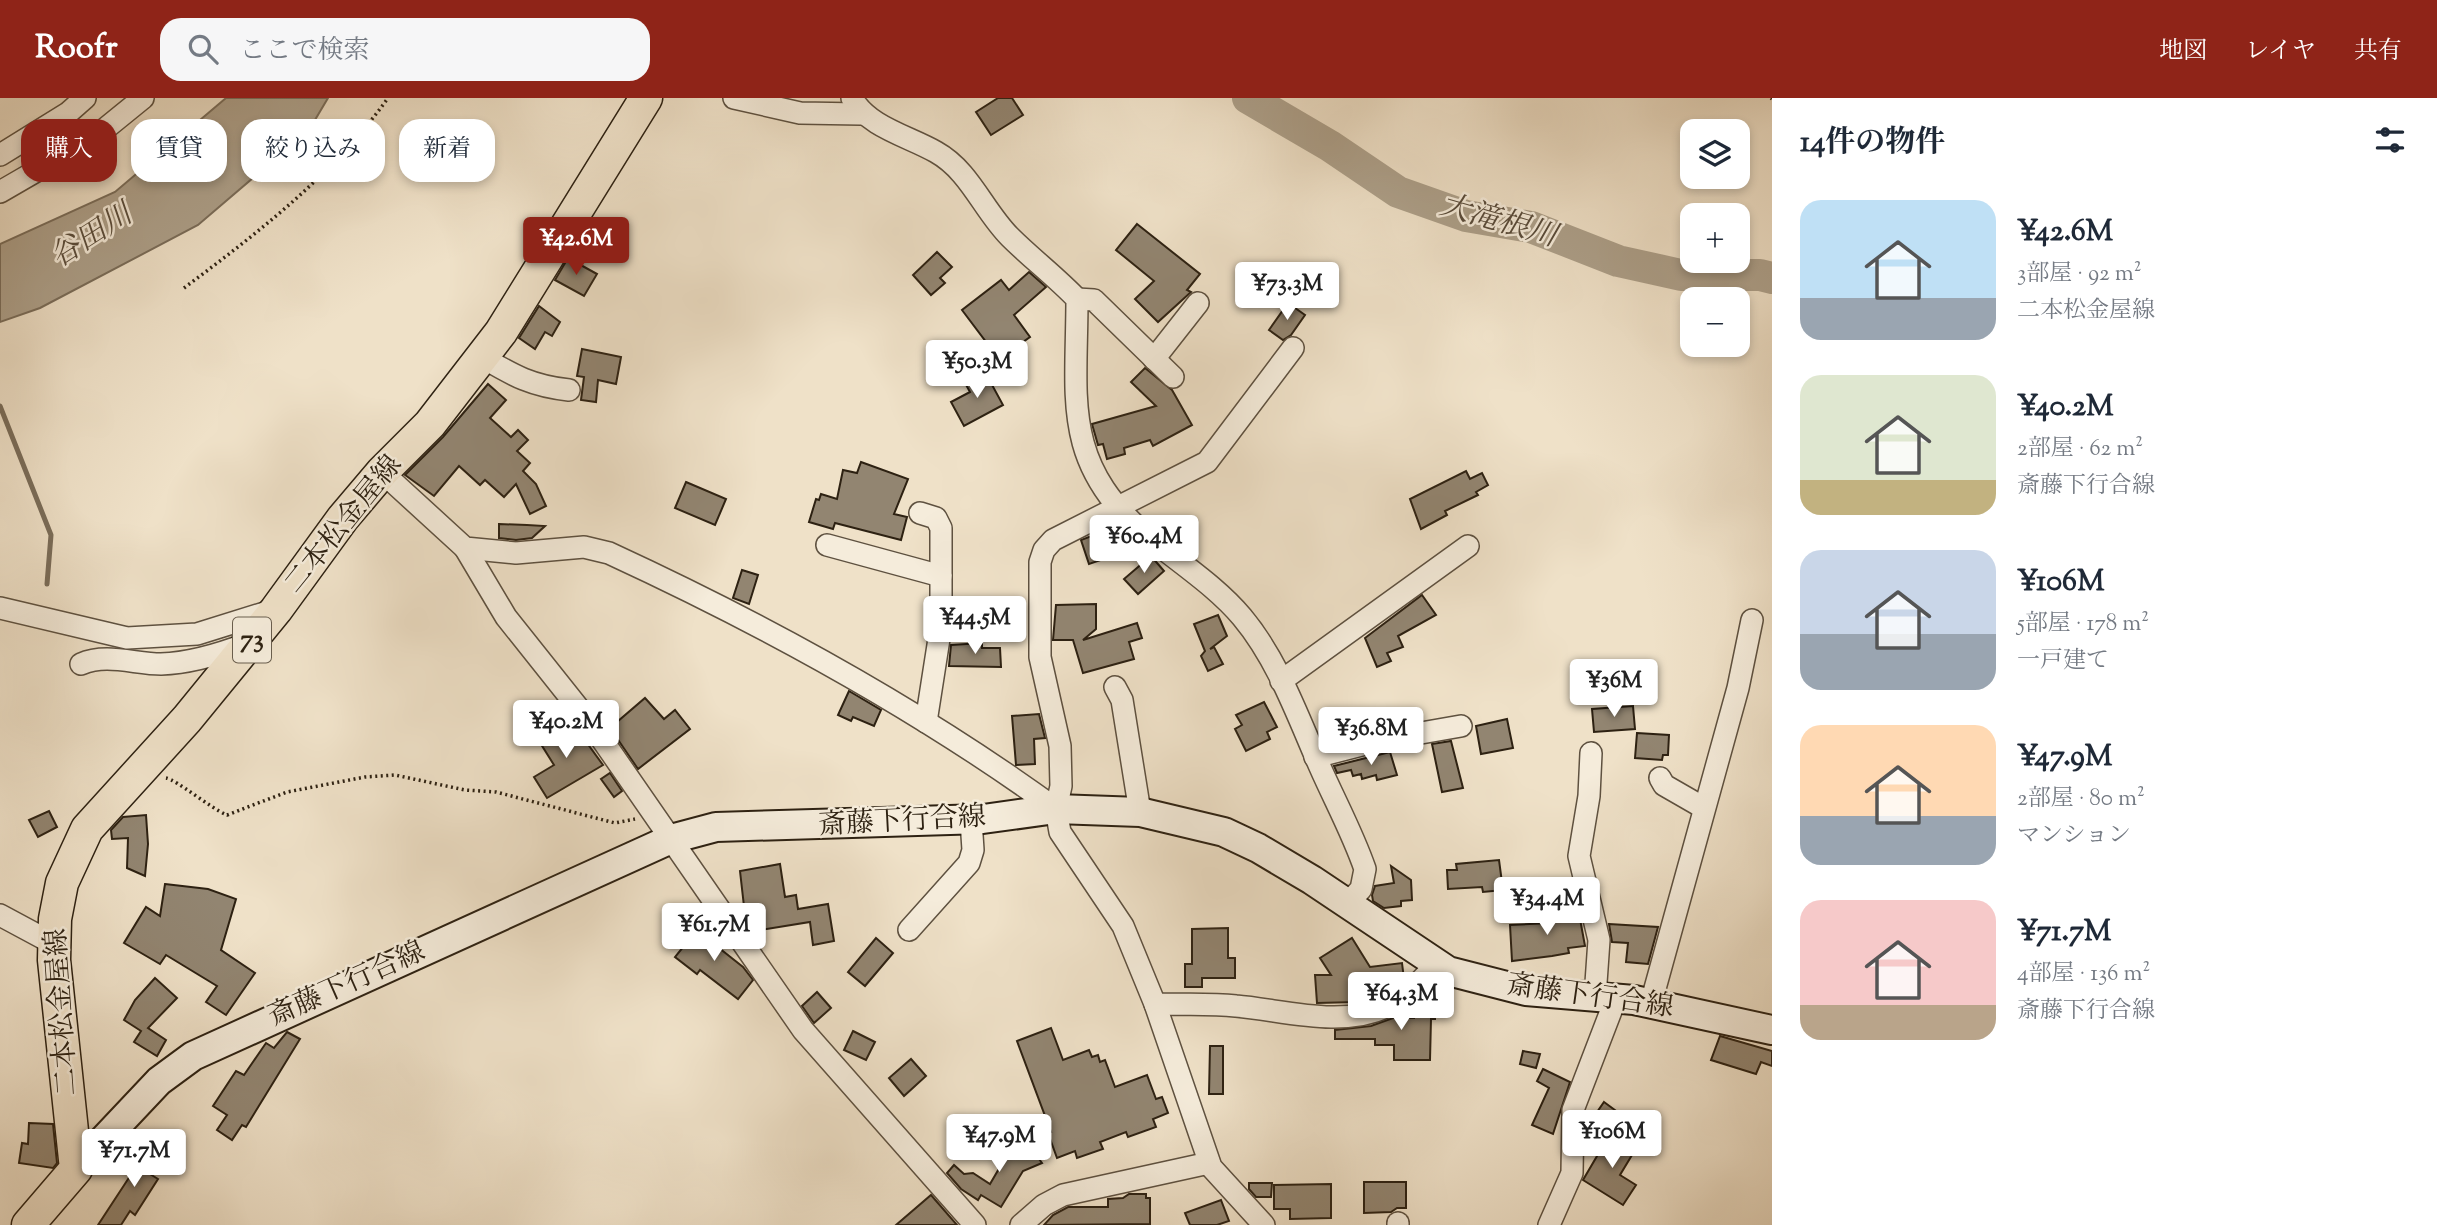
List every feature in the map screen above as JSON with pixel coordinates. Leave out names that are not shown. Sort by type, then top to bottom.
[{"type":"main road","name":"二本松金屋線","points":[[76,1169],[54,944],[58,898],[71,859],[87,829],[249,643],[343,518],[382,472],[430,424],[501,332],[646,98]]},
{"type":"main road","name":"斎藤下行合線","points":[[76,1169],[159,1081],[193,1056],[671,839],[716,827],[971,820],[1056,809],[1140,811],[1224,832],[1287,864],[1435,966],[1474,980],[1525,991],[1651,1003],[1772,1030]]},
{"type":"main road","points":[[28,1225],[76,1169]]},
{"type":"street","points":[[0,155],[36,134],[85,98]]},
{"type":"street","points":[[0,192],[95,137],[143,98]]},
{"type":"street","points":[[734,98],[800,113],[857,106],[938,153],[958,167],[990,214],[1011,238],[1077,299],[1094,300],[1173,377]]},
{"type":"street","points":[[1077,299],[1075,404],[1082,443],[1092,471],[1115,508],[1242,617],[1257,637],[1281,681],[1366,869],[1361,889],[1346,905]]},
{"type":"street","points":[[1154,359],[1198,303]]},
{"type":"street","points":[[1263,1225],[1229,1191],[1209,1163],[1155,1004],[1123,926],[1060,832],[1056,809],[1061,786],[1060,746],[1040,657],[1040,562],[1044,550],[1053,540],[1207,462],[1293,348]]},
{"type":"street","points":[[482,357],[521,380],[544,387],[569,390]]},
{"type":"street","points":[[382,472],[465,548],[506,617],[592,725],[803,1030],[975,1225]]},
{"type":"street","points":[[920,513],[941,522],[941,626],[926,722]]},
{"type":"street","points":[[827,545],[941,576]]},
{"type":"street","points":[[1281,681],[1468,546]]},
{"type":"street","points":[[465,548],[516,553],[584,547],[609,553],[796,646],[926,722],[1056,809]]},
{"type":"street","points":[[0,608],[127,638],[197,634],[276,610]]},
{"type":"street","points":[[1651,1003],[1738,688],[1752,620]]},
{"type":"street","points":[[81,664],[94,658],[162,664],[197,659],[249,643]]},
{"type":"street","points":[[1115,687],[1122,700],[1140,811]]},
{"type":"street","points":[[1315,757],[1381,740],[1461,726]]},
{"type":"street","points":[[1549,1225],[1572,1173],[1573,1110],[1605,998],[1599,940],[1579,856],[1589,796],[1591,753]]},
{"type":"street","points":[[1660,779],[1664,785],[1704,808]]},
{"type":"street","points":[[909,930],[969,863],[973,850],[971,820]]},
{"type":"street","points":[[0,915],[54,944]]},
{"type":"street","points":[[1155,1004],[1233,1006],[1322,1015],[1366,1014],[1386,1007],[1410,992],[1435,966]]},
{"type":"street","points":[[1021,1225],[1044,1205],[1063,1195],[1209,1163]]},
{"type":"path","points":[[184,288],[257,234],[342,156],[388,98]]},
{"type":"path","points":[[136,775],[173,779],[212,808],[228,814],[287,792],[365,777],[395,775],[465,790],[495,792],[615,823],[629,822],[649,808]]},
{"type":"water","name":"谷田川","points":[[226,98],[328,98],[316,119],[241,119],[241,182],[248,182],[198,225],[40,308],[0,322],[0,244],[115,192],[131,178],[131,182],[227,182],[227,119],[201,119]]},
{"type":"building","points":[[998,98],[1012,98],[1023,115],[991,135],[976,112]]},
{"type":"building","points":[[1137,224],[1200,274],[1187,290],[1191,292],[1158,322],[1135,299],[1154,281],[1116,250]]},
{"type":"building","points":[[937,252],[952,267],[940,278],[945,283],[931,295],[913,275]]},
{"type":"building","points":[[568,258],[597,274],[584,296],[555,280]]},
{"type":"building","points":[[1029,272],[1046,287],[1014,315],[1030,337],[999,359],[962,310],[1001,280],[1009,290]]},
{"type":"building","points":[[1288,303],[1305,315],[1291,335],[1283,340],[1269,330]]},
{"type":"building","points":[[539,306],[560,322],[552,336],[545,332],[535,349],[519,338]]},
{"type":"building","points":[[582,349],[621,357],[616,384],[598,380],[596,402],[581,400],[584,377],[577,376]]},
{"type":"building","points":[[1145,368],[1172,390],[1192,425],[1153,446],[1150,440],[1124,448],[1125,454],[1107,459],[1103,444],[1098,445],[1092,424],[1156,406],[1131,382]]},
{"type":"building","points":[[985,372],[1003,405],[964,426],[951,402],[970,392],[965,383]]},
{"type":"building","points":[[488,384],[506,400],[490,418],[511,437],[518,430],[528,440],[517,451],[530,463],[523,471],[536,484],[546,506],[530,514],[516,484],[504,497],[485,480],[480,485],[459,466],[434,496],[405,475],[443,437]]},
{"type":"building","points":[[861,462],[908,479],[894,514],[907,517],[901,540],[835,523],[833,529],[809,522],[816,499],[819,500],[821,494],[837,499],[843,470],[857,473]]},
{"type":"building","points":[[1466,471],[1470,479],[1482,473],[1488,485],[1476,492],[1478,495],[1445,511],[1447,515],[1421,529],[1410,499]]},
{"type":"building","points":[[686,482],[726,499],[715,525],[675,508]]},
{"type":"building","points":[[499,524],[545,526],[532,538],[516,540],[499,538]]},
{"type":"building","points":[[1115,527],[1124,552],[1089,564],[1081,540]]},
{"type":"building","points":[[1151,556],[1164,571],[1138,594],[1124,579]]},
{"type":"building","points":[[742,570],[758,575],[749,604],[733,598]]},
{"type":"building","points":[[1422,595],[1436,615],[1398,636],[1403,647],[1387,653],[1391,661],[1377,667],[1365,638]]},
{"type":"building","points":[[1096,604],[1096,629],[1083,640],[1137,623],[1142,638],[1129,642],[1134,659],[1083,673],[1073,640],[1053,640],[1056,605]]},
{"type":"building","points":[[1218,615],[1227,636],[1210,649],[1214,647],[1223,664],[1208,671],[1201,656],[1205,651],[1194,624]]},
{"type":"building","points":[[982,643],[982,648],[1000,648],[1001,667],[949,666],[951,645]]},
{"type":"building","points":[[849,691],[881,710],[874,726],[853,717],[851,721],[838,715]]},
{"type":"building","points":[[645,698],[664,719],[675,710],[690,729],[638,769],[610,728]]},
{"type":"building","points":[[1264,702],[1277,727],[1267,732],[1270,739],[1246,751],[1235,729],[1242,725],[1236,715]]},
{"type":"building","points":[[1633,706],[1635,729],[1594,732],[1592,709]]},
{"type":"building","points":[[1039,714],[1045,738],[1034,739],[1035,764],[1016,765],[1012,716]]},
{"type":"building","points":[[1507,719],[1513,748],[1481,754],[1476,726]]},
{"type":"building","points":[[571,721],[603,765],[547,798],[534,777],[554,765],[539,741]]},
{"type":"building","points":[[1637,733],[1669,735],[1668,755],[1663,755],[1662,760],[1635,758]]},
{"type":"building","points":[[1451,741],[1463,788],[1442,792],[1432,744]]},
{"type":"building","points":[[1390,752],[1397,775],[1377,780],[1376,775],[1362,779],[1361,774],[1353,776],[1351,770],[1337,773],[1334,766]]},
{"type":"building","points":[[610,773],[622,791],[614,797],[601,779]]},
{"type":"building","points":[[49,811],[57,827],[38,837],[29,820]]},
{"type":"building","points":[[146,815],[148,844],[145,876],[127,868],[128,838],[112,839],[111,830],[123,817]]},
{"type":"building","points":[[1499,860],[1503,890],[1483,892],[1482,887],[1448,889],[1447,870],[1457,870],[1456,864]]},
{"type":"building","points":[[780,864],[785,897],[796,895],[798,909],[828,904],[834,941],[813,945],[810,922],[761,930],[762,936],[755,937],[746,924],[740,871]]},
{"type":"building","points":[[1391,866],[1411,880],[1412,900],[1401,901],[1401,906],[1384,908],[1373,901],[1372,895],[1375,886],[1394,883]]},
{"type":"building","points":[[165,884],[208,889],[236,899],[221,950],[255,973],[226,1015],[206,1002],[217,986],[166,955],[160,964],[124,943],[146,907],[160,916]]},
{"type":"building","points":[[1578,908],[1585,946],[1568,948],[1569,953],[1512,961],[1510,925],[1551,923],[1559,910]]},
{"type":"building","points":[[1609,924],[1658,927],[1648,964],[1626,962],[1628,943],[1612,942]]},
{"type":"building","points":[[700,926],[722,943],[714,944],[743,967],[753,980],[738,999],[700,970],[697,974],[675,957]]},
{"type":"building","points":[[1228,928],[1228,958],[1235,958],[1235,978],[1202,978],[1202,987],[1185,987],[1185,964],[1192,964],[1192,929]]},
{"type":"building","points":[[876,938],[893,953],[865,986],[848,972]]},
{"type":"building","points":[[1352,938],[1370,967],[1402,963],[1404,979],[1393,988],[1356,993],[1357,1002],[1317,1003],[1315,975],[1331,975],[1320,958]]},
{"type":"building","points":[[155,978],[177,998],[148,1028],[166,1040],[157,1056],[134,1042],[141,1031],[124,1020],[135,1000]]},
{"type":"building","points":[[817,992],[831,1008],[814,1023],[802,1006]]},
{"type":"building","points":[[1425,995],[1435,995],[1435,1019],[1431,1019],[1430,1060],[1394,1060],[1394,1045],[1375,1045],[1375,1039],[1335,1039],[1335,1030],[1371,1026],[1393,1018],[1414,1018],[1414,1004]]},
{"type":"building","points":[[1051,1028],[1063,1060],[1089,1050],[1092,1057],[1098,1055],[1100,1062],[1105,1060],[1115,1087],[1147,1075],[1156,1099],[1162,1097],[1168,1113],[1153,1119],[1156,1127],[1128,1137],[1126,1132],[1100,1142],[1103,1149],[1077,1158],[1075,1151],[1057,1158],[1048,1133],[1051,1132],[1017,1041]]},
{"type":"building","points":[[853,1031],[875,1042],[866,1060],[844,1050]]},
{"type":"building","points":[[287,1032],[300,1039],[246,1127],[242,1125],[232,1140],[217,1130],[227,1115],[213,1106],[236,1071],[244,1075],[266,1043],[274,1048]]},
{"type":"building","points":[[1720,1036],[1772,1051],[1772,1066],[1761,1062],[1756,1074],[1711,1060]]},
{"type":"building","points":[[1210,1046],[1223,1046],[1223,1094],[1209,1094]]},
{"type":"building","points":[[1523,1051],[1540,1054],[1536,1068],[1520,1064]]},
{"type":"building","points":[[911,1059],[926,1076],[904,1096],[889,1078]]},
{"type":"building","points":[[1543,1069],[1570,1082],[1553,1134],[1532,1125],[1549,1088],[1537,1081]]},
{"type":"building","points":[[1604,1102],[1627,1119],[1623,1125],[1626,1127],[1618,1139],[1597,1125],[1601,1120],[1595,1115]]},
{"type":"building","points":[[29,1123],[53,1124],[57,1163],[53,1168],[19,1163],[22,1143],[28,1144]]},
{"type":"building","points":[[1610,1134],[1635,1150],[1620,1175],[1636,1185],[1623,1205],[1583,1180]]},
{"type":"building","points":[[1022,1136],[1042,1163],[1023,1171],[1001,1207],[981,1195],[978,1200],[961,1189],[947,1173],[954,1165],[964,1174],[973,1173],[990,1184],[1004,1160],[999,1153]]},
{"type":"building","points":[[151,1144],[164,1152],[150,1174],[158,1179],[135,1215],[130,1211],[121,1225],[98,1225]]},
{"type":"building","points":[[1364,1182],[1406,1182],[1406,1208],[1397,1208],[1391,1212],[1364,1213]]},
{"type":"building","points":[[1249,1183],[1272,1183],[1271,1197],[1256,1197],[1249,1189]]},
{"type":"building","points":[[1331,1184],[1331,1218],[1290,1219],[1290,1209],[1274,1209],[1274,1185]]},
{"type":"building","points":[[1129,1194],[1146,1194],[1146,1198],[1150,1198],[1150,1224],[1044,1225],[1053,1215],[1068,1207],[1108,1207],[1108,1199],[1123,1198]]},
{"type":"building","points":[[931,1195],[957,1225],[896,1225]]},
{"type":"building","points":[[1221,1200],[1229,1221],[1217,1225],[1190,1225],[1185,1213]]},
{"type":"waterway","name":"大滝根川","points":[[1248,98],[1330,146],[1398,192],[1466,216],[1531,227],[1618,261],[1681,275],[1760,275],[1772,278]]},
{"type":"waterway","points":[[0,406],[51,535],[47,584]]}]
